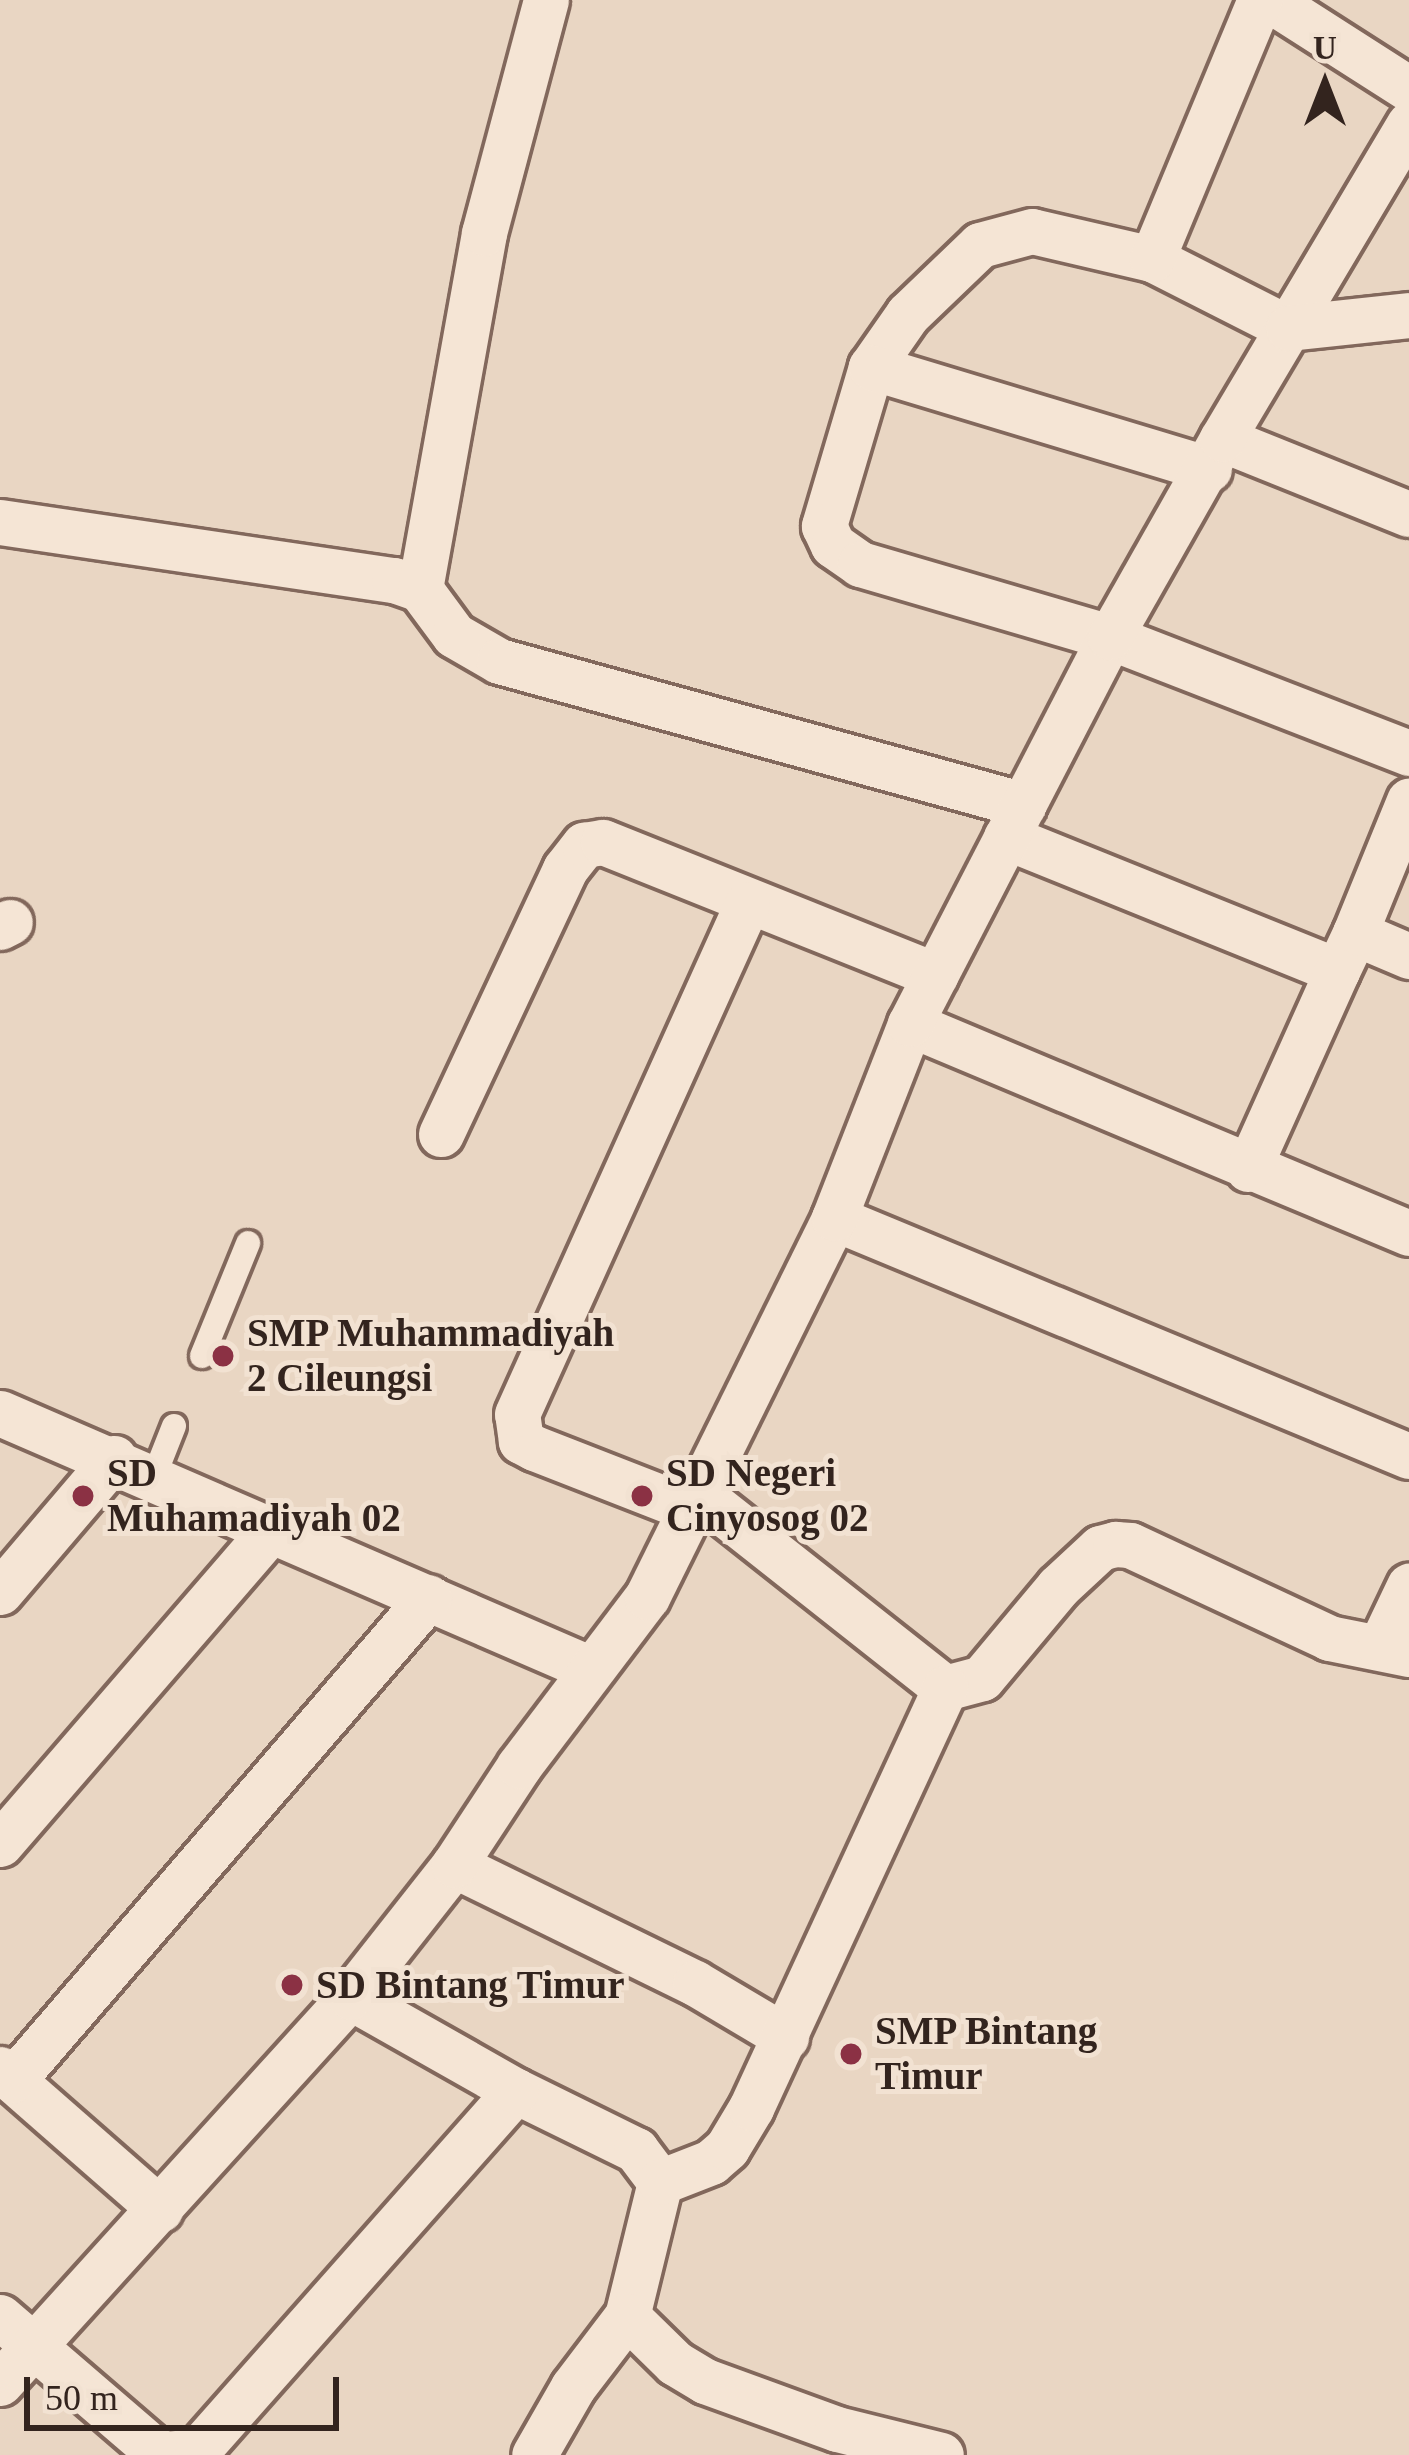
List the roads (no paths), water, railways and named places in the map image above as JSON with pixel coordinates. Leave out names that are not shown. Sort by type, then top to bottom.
[{"type":"street","points":[[419,589],[449,401],[484,233],[546,0]]},
{"type":"street","points":[[1152,259],[1260,0]]},
{"type":"street","points":[[1270,0],[1409,89]]},
{"type":"street","points":[[0,2383],[16,2331],[160,2209],[350,1997],[454,1865],[647,1597],[834,1218],[910,1024],[935,975],[1110,638],[1409,124]]},
{"type":"street","points":[[1409,315],[1288,328],[1152,259],[1032,230],[996,239],[966,256],[908,314],[871,367],[824,526],[833,545],[860,564],[1110,638],[1409,753]]},
{"type":"street","points":[[871,367],[1215,454],[1409,514]]},
{"type":"street","points":[[0,523],[394,580],[419,589],[454,635],[499,661],[1015,821],[1346,952],[1409,956]]},
{"type":"street","points":[[1249,1169],[1409,801]]},
{"type":"street","points":[[441,1135],[566,869],[584,845],[603,842],[747,904],[935,975]]},
{"type":"street","points":[[747,904],[517,1414],[521,1441],[693,1500],[945,1688]]},
{"type":"street","points":[[910,1024],[1409,1233]]},
{"type":"street","points":[[834,1218],[1404,1441]]},
{"type":"street","points":[[0,1413],[591,1669]]},
{"type":"street","points":[[0,1592],[133,1468]]},
{"type":"street","points":[[0,1844],[271,1530]]},
{"type":"street","points":[[945,1688],[982,1678],[1058,1587],[1100,1548],[1115,1544],[1130,1545],[1330,1639],[1394,1650],[1409,1586]]},
{"type":"street","points":[[160,2209],[7,2074],[429,1597]]},
{"type":"street","points":[[660,2182],[694,2172],[728,2148],[786,2037],[945,1688]]},
{"type":"street","points":[[454,1865],[695,1983],[786,2037]]},
{"type":"street","points":[[350,1997],[516,2091],[636,2150],[660,2182]]},
{"type":"street","points":[[16,2331],[151,2447],[165,2454],[197,2451],[516,2091]]},
{"type":"street","points":[[534,2455],[573,2387],[627,2316],[660,2182]]},
{"type":"street","points":[[627,2316],[675,2363],[705,2381],[837,2429],[941,2455]]},
{"type":"lane","points":[[202,1356],[248,1244]]},
{"type":"lane","points":[[133,1468],[174,1426]]},
{"type":"place","name":"SMP Muhammadiyah 2 Cileungsi","points":[[223,1356]]},
{"type":"place","name":"SD Muhamadiyah 02","points":[[83,1496]]},
{"type":"place","name":"SD Negeri Cinyosog 02","points":[[642,1496]]},
{"type":"place","name":"SD Bintang Timur","points":[[292,1985]]},
{"type":"place","name":"SMP Bintang Timur","points":[[851,2054]]}]
